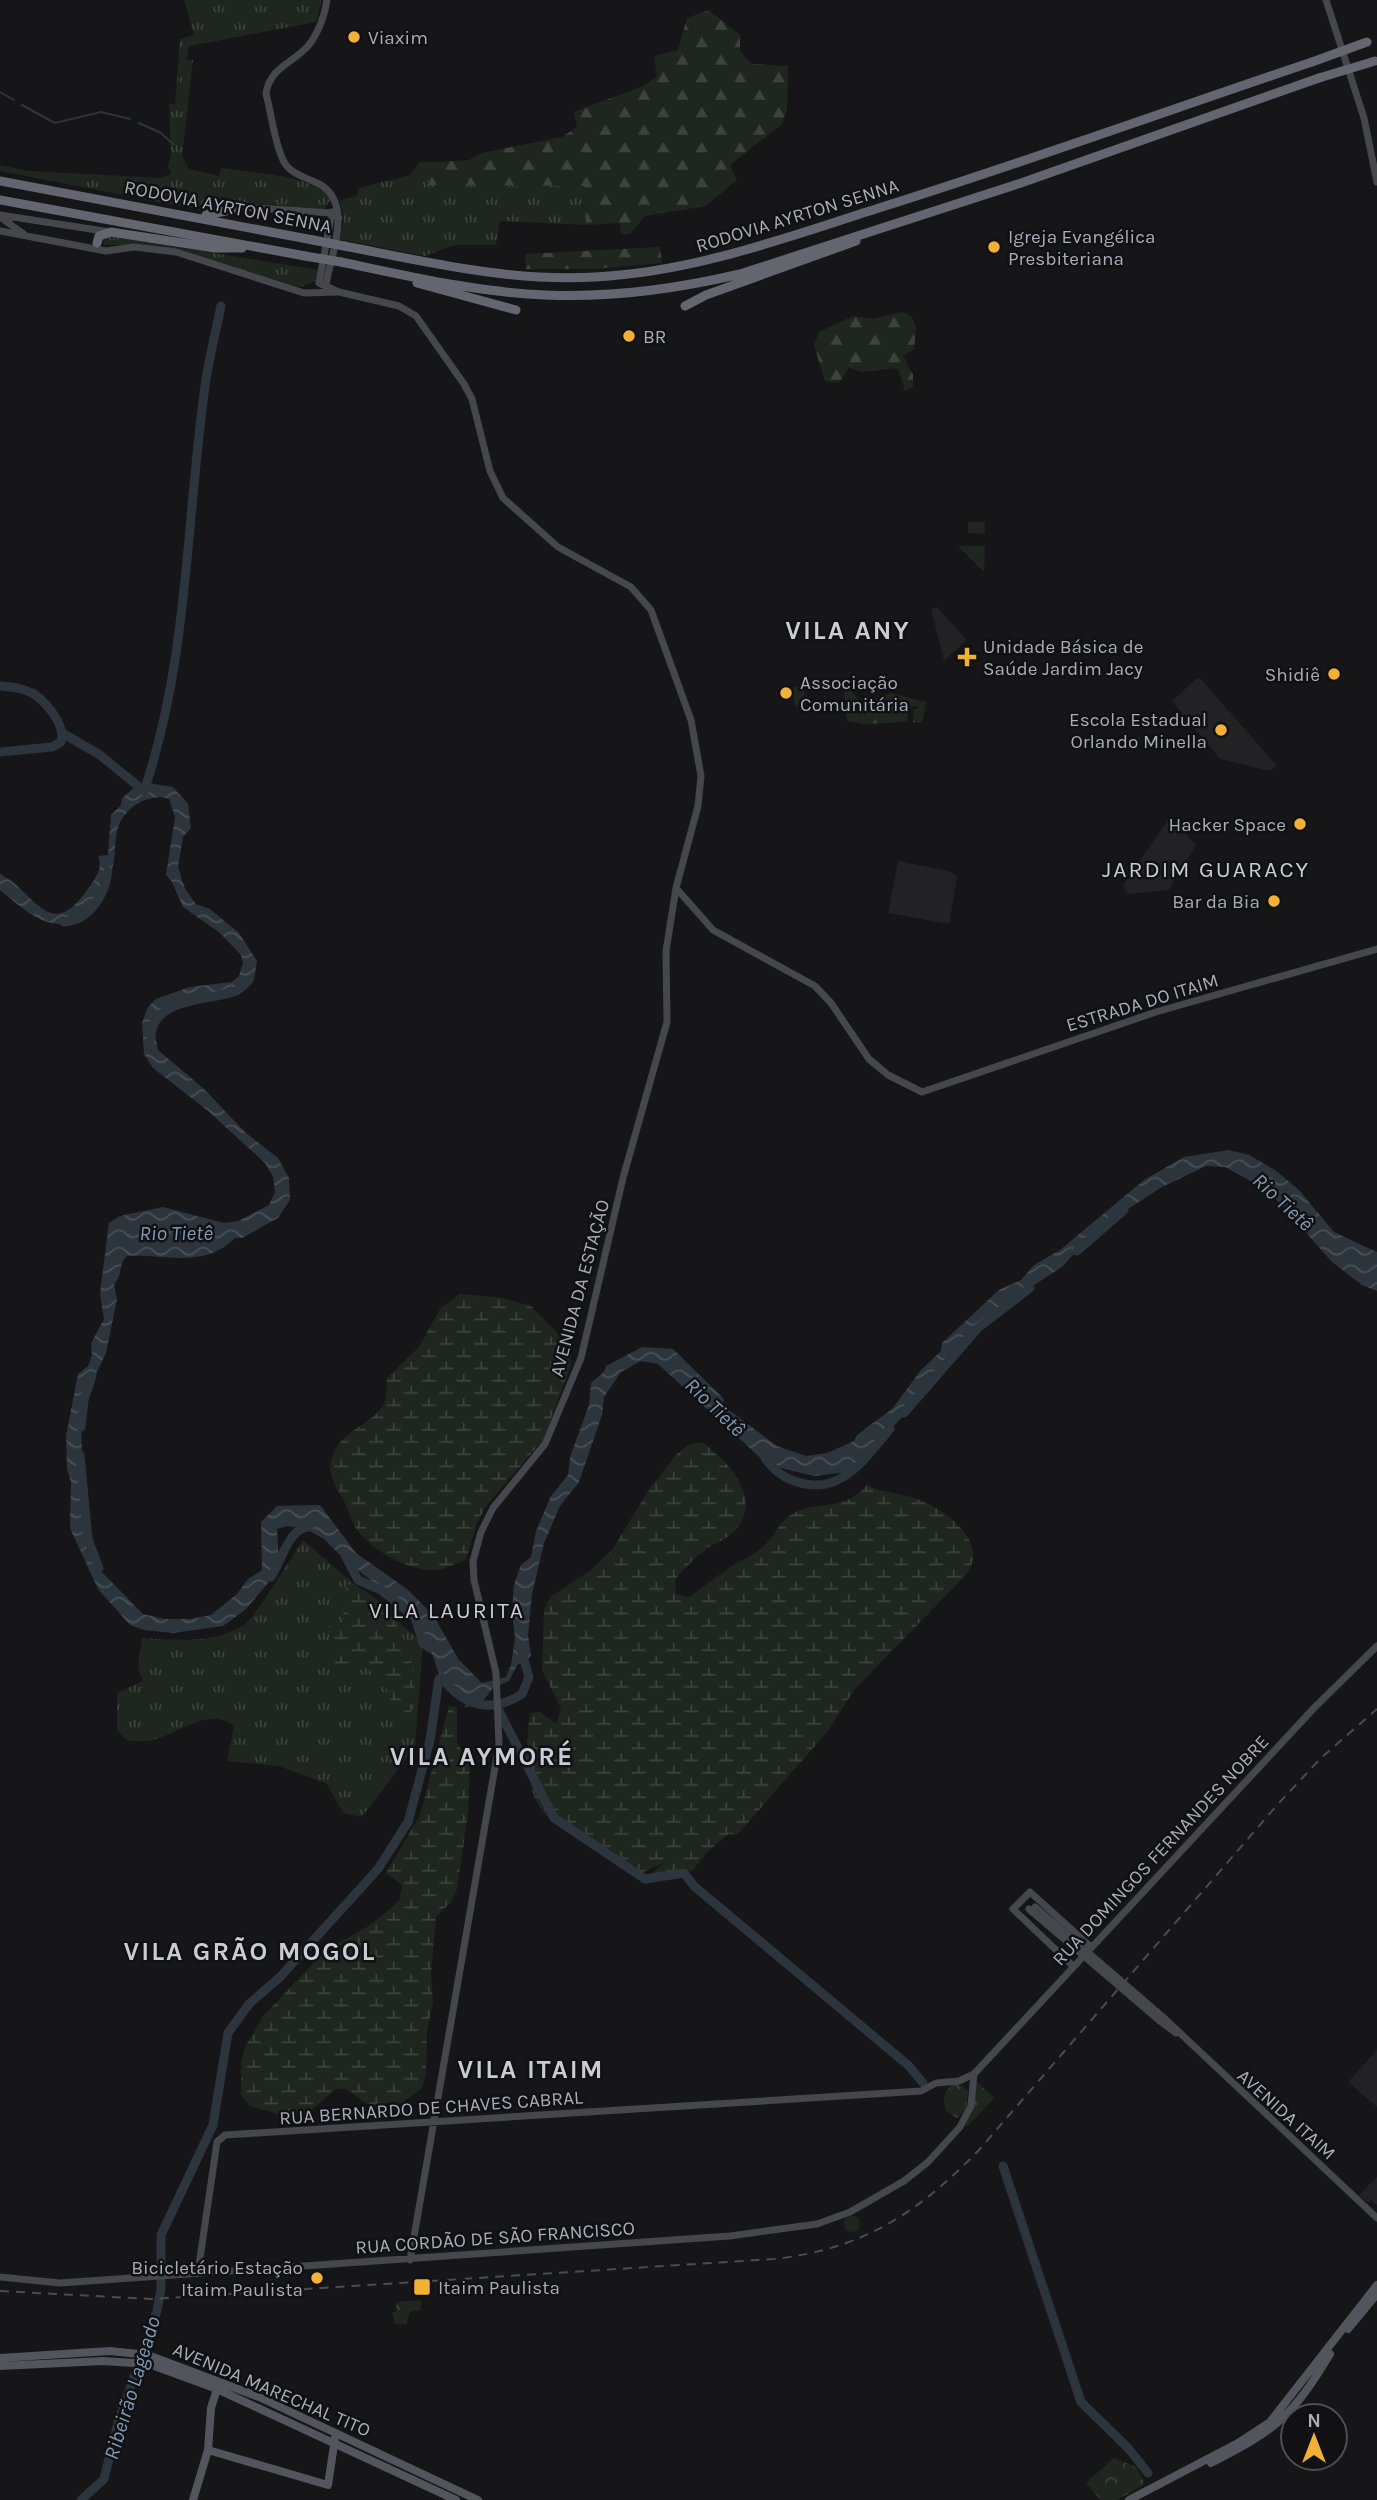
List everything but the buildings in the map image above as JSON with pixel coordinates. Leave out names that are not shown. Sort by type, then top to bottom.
[{"type":"highway","name":"RODOVIA AYRTON SENNA","points":[[0,181],[476,271],[533,277],[615,276],[687,266],[751,249],[913,198],[1377,38]]},
{"type":"highway","name":"RODOVIA AYRTON SENNA","points":[[0,200],[459,286],[543,295],[629,293],[740,274],[1021,183],[1319,78],[1376,61]]},
{"type":"highway","points":[[99,199],[119,199],[207,215],[235,209],[232,220],[237,225]]},
{"type":"highway","points":[[685,306],[706,295],[824,254],[899,221]]},
{"type":"highway","points":[[97,243],[99,236],[111,232],[215,248],[254,247]]},
{"type":"highway","points":[[392,273],[439,290],[516,310]]},
{"type":"main road","points":[[1129,2500],[1245,2440],[1270,2422],[1377,2285]]},
{"type":"main road","points":[[1140,2500],[1275,2428],[1305,2395],[1331,2352],[1377,2294]]},
{"type":"main road","name":"AVENIDA MARECHAL TITO","points":[[0,2358],[110,2351],[222,2381],[337,2432],[478,2500]]},
{"type":"main road","name":"AVENIDA MARECHAL TITO","points":[[0,2366],[142,2358],[217,2389],[456,2500]]},
{"type":"main road","points":[[193,2500],[208,2450],[211,2408],[222,2381]]},
{"type":"main road","points":[[208,2450],[328,2486],[333,2442],[337,2432]]},
{"type":"main road","points":[[332,2459],[346,2448]]},
{"type":"street","points":[[314,294],[323,283],[335,215],[334,201],[326,187],[297,174],[285,163],[266,94],[268,82],[276,71],[311,42],[327,0]]},
{"type":"street","points":[[1326,0],[1364,118],[1377,182]]},
{"type":"street","name":"RODOVIA AYRTON SENNA","points":[[235,209],[243,207],[335,215]]},
{"type":"street","name":"RODOVIA AYRTON SENNA","points":[[316,212],[327,220],[331,228]]},
{"type":"street","points":[[323,283],[335,215]]},
{"type":"street","points":[[0,216],[111,232]]},
{"type":"street","points":[[0,216],[29,238]]},
{"type":"street","points":[[88,229],[106,251]]},
{"type":"street","points":[[0,231],[106,251],[134,247],[176,252],[297,290],[314,294],[339,292]]},
{"type":"street","points":[[297,290],[306,290],[323,283]]},
{"type":"street","points":[[323,283],[339,292]]},
{"type":"street","name":"AVENIDA DA ESTAÇÃO","points":[[339,292],[399,306],[416,316],[472,399],[490,471],[498,491],[558,547],[631,587],[651,610],[691,720],[701,776],[698,806],[676,888],[666,951],[667,1022],[623,1178],[581,1358],[545,1444],[493,1508],[474,1554],[474,1580],[496,1673],[499,1745],[410,2260]]},
{"type":"street","name":"ESTRADA DO ITAIM","points":[[676,888],[713,930],[815,986],[831,1003],[869,1059],[888,1075],[919,1093],[1156,1012],[1377,949]]},
{"type":"street","name":"RUA DOMINGOS FERNANDES NOBRE","points":[[934,2085],[958,2081],[974,2074],[1374,1648]]},
{"type":"street","points":[[1073,1966],[1013,1909],[1029,1893],[1091,1947]]},
{"type":"street","name":"AVENIDA ITAIM","points":[[1029,1893],[1032,1908]]},
{"type":"street","name":"AVENIDA ITAIM","points":[[1021,1902],[1032,1908],[1177,2033],[1377,2218]]},
{"type":"street","points":[[958,2081],[971,2091],[974,2074]]},
{"type":"street","name":"RUA BERNARDO DE CHAVES CABRAL","points":[[198,2272],[218,2142],[221,2137],[923,2090],[934,2085]]},
{"type":"street","name":"RUA CORDÃO DE SÃO FRANCISCO","points":[[0,2277],[60,2283],[153,2274],[410,2260],[730,2236],[817,2224],[850,2212],[904,2181],[928,2162],[960,2127],[971,2106],[971,2091]]},
{"type":"shaded area","points":[[937,607],[967,640],[944,661],[931,609]]},
{"type":"shaded area","name":"Escola Estadual Orlando Minella","points":[[1196,679],[1201,679],[1277,766],[1270,771],[1220,759],[1172,701]]},
{"type":"shaded area","points":[[1170,817],[1196,845],[1169,890],[1127,894],[1123,885]]},
{"type":"shaded area","points":[[898,861],[949,871],[957,877],[949,924],[888,913]]},
{"type":"shaded area","points":[[1377,2050],[1377,2107],[1348,2082]]},
{"type":"shaded area","points":[[1377,2177],[1377,2205],[1371,2200],[1368,2203],[1359,2195]]},
{"type":"green space","points":[[184,0],[322,0],[316,22],[189,46],[187,60],[193,60],[182,156],[189,169],[219,176],[221,168],[280,176],[311,184],[331,199],[324,209],[248,203],[211,212],[0,171],[0,165],[28,171],[162,178],[172,173],[168,167],[171,154],[169,103],[175,105],[180,39],[194,35]]},
{"type":"green space","points":[[709,10],[740,35],[740,51],[752,64],[788,66],[787,111],[781,125],[730,165],[737,180],[706,206],[645,216],[630,234],[621,235],[620,223],[586,225],[584,186],[427,185],[439,162],[469,160],[481,153],[562,137],[577,127],[574,112],[643,86],[657,76],[654,56],[678,50],[687,18]]},
{"type":"green space","points":[[420,162],[439,162],[428,185],[585,186],[586,225],[500,221],[496,245],[455,245],[425,256],[339,239],[344,219],[340,200],[356,196],[359,188],[410,175]]},
{"type":"green space","points":[[107,236],[320,270],[316,281],[300,287],[180,252],[130,245],[104,245],[103,238]]},
{"type":"green space","points":[[660,247],[662,263],[594,269],[526,269],[525,254]]},
{"type":"green space","points":[[902,312],[911,316],[916,327],[914,349],[903,356],[913,374],[913,387],[905,391],[899,371],[895,368],[862,372],[849,368],[839,383],[825,381],[814,345],[819,332],[853,316],[873,319]]},
{"type":"green space","points":[[968,522],[985,522],[985,534],[968,533]]},
{"type":"green space","points":[[958,546],[985,546],[984,572]]},
{"type":"green space","points":[[843,681],[859,700],[872,700],[891,693],[926,702],[922,723],[913,722],[914,710],[920,707],[912,706],[908,711],[907,722],[863,724],[847,721]]},
{"type":"green space","points":[[803,686],[806,705],[795,706],[791,688]]},
{"type":"green space","points":[[459,1294],[503,1298],[531,1306],[562,1338],[570,1351],[571,1365],[543,1440],[486,1506],[477,1523],[466,1560],[436,1570],[425,1569],[392,1559],[364,1538],[355,1527],[334,1483],[330,1465],[339,1444],[373,1417],[384,1404],[387,1378],[419,1347],[440,1309]]},
{"type":"green space","points":[[702,1442],[732,1470],[744,1494],[746,1507],[743,1519],[734,1532],[702,1552],[675,1579],[676,1594],[690,1597],[724,1571],[757,1552],[785,1519],[794,1513],[849,1499],[867,1485],[931,1505],[963,1531],[973,1553],[971,1565],[964,1577],[854,1690],[828,1731],[737,1835],[729,1834],[708,1851],[692,1871],[645,1879],[664,1863],[634,1876],[579,1833],[557,1824],[537,1803],[528,1774],[530,1713],[540,1712],[556,1724],[561,1709],[542,1670],[544,1610],[550,1597],[591,1570],[612,1550],[650,1488],[677,1454],[688,1445]]},
{"type":"green space","points":[[303,1540],[423,1643],[415,1747],[362,1817],[343,1813],[327,1784],[279,1766],[227,1761],[234,1726],[225,1721],[205,1720],[146,1741],[128,1741],[117,1731],[117,1693],[143,1681],[138,1668],[142,1638],[208,1638],[244,1625],[265,1599]]},
{"type":"green space","points":[[346,1584],[364,1591],[380,1603],[394,1620],[404,1641],[414,1685],[413,1705],[406,1723],[399,1721],[385,1685],[362,1663],[335,1666],[328,1626],[342,1628]]},
{"type":"green space","points":[[449,1706],[457,1707],[457,1742],[470,1766],[468,1814],[457,1889],[451,1902],[436,1917],[431,1973],[433,2002],[427,2031],[426,2074],[422,2088],[399,2105],[370,2106],[345,2089],[336,2089],[307,2114],[278,2114],[250,2106],[241,2095],[241,2062],[245,2047],[263,2016],[326,1950],[367,1927],[400,1899],[402,1885],[386,1873],[420,1815]]},
{"type":"green space","points":[[977,2082],[994,2098],[967,2127],[966,2125]]},
{"type":"green space","points":[[954,2084],[963,2086],[968,2091],[966,2110],[957,2118],[946,2111],[944,2103],[946,2092]]},
{"type":"green space","points":[[852,2216],[858,2218],[858,2230],[852,2232],[846,2230],[844,2224],[846,2218]]},
{"type":"green space","points":[[421,2300],[421,2310],[410,2312],[406,2324],[395,2324],[392,2312],[396,2312],[396,2302]]},
{"type":"green space","points":[[1114,2458],[1136,2467],[1145,2484],[1117,2500],[1101,2500],[1086,2483]]},
{"type":"water","name":"Rio Tietê","points":[[147,783],[173,787],[188,804],[191,828],[183,837],[178,867],[185,889],[196,904],[210,909],[239,933],[257,961],[254,980],[237,990],[228,989],[215,995],[184,1000],[158,1017],[153,1026],[158,1050],[204,1089],[246,1133],[278,1158],[289,1178],[290,1200],[278,1218],[242,1238],[235,1238],[211,1254],[184,1258],[127,1256],[114,1284],[117,1299],[106,1353],[81,1405],[83,1523],[89,1548],[100,1570],[143,1614],[165,1619],[191,1619],[211,1615],[237,1594],[248,1579],[262,1570],[261,1522],[277,1506],[320,1505],[356,1553],[407,1589],[433,1615],[459,1660],[482,1683],[506,1677],[515,1639],[512,1611],[514,1584],[521,1565],[531,1557],[536,1531],[551,1496],[568,1475],[570,1457],[589,1405],[591,1383],[604,1372],[606,1366],[642,1347],[673,1349],[723,1398],[725,1407],[777,1446],[806,1456],[827,1453],[854,1441],[857,1435],[892,1409],[921,1370],[941,1351],[942,1343],[999,1290],[1021,1280],[1034,1265],[1060,1250],[1144,1180],[1184,1157],[1229,1150],[1249,1155],[1275,1170],[1299,1190],[1334,1232],[1377,1252],[1377,1291],[1362,1285],[1332,1262],[1269,1191],[1225,1167],[1206,1166],[1162,1187],[1120,1214],[1088,1239],[1062,1267],[1014,1298],[963,1338],[904,1415],[862,1460],[847,1472],[814,1476],[768,1465],[658,1364],[641,1361],[621,1372],[604,1397],[602,1415],[579,1482],[560,1506],[544,1543],[532,1594],[528,1635],[531,1655],[527,1662],[518,1664],[509,1681],[493,1688],[479,1706],[464,1707],[468,1702],[456,1689],[442,1684],[433,1656],[423,1643],[421,1627],[410,1610],[346,1561],[324,1539],[306,1529],[287,1526],[277,1529],[279,1563],[275,1575],[245,1610],[223,1626],[173,1633],[144,1630],[130,1625],[98,1589],[70,1528],[71,1482],[67,1469],[66,1436],[78,1374],[88,1366],[92,1355],[91,1343],[104,1319],[100,1293],[109,1223],[120,1216],[163,1207],[224,1223],[238,1221],[269,1205],[275,1192],[273,1177],[265,1163],[207,1110],[153,1068],[144,1054],[142,1023],[148,1007],[156,999],[190,987],[232,982],[239,976],[243,963],[241,955],[220,933],[183,907],[166,875],[175,817],[169,799],[161,797],[146,800],[138,803],[126,814],[117,833],[113,866],[100,900],[93,910],[80,912],[75,922],[53,923],[34,916],[0,890],[0,873],[43,909],[60,913],[69,909],[79,901],[96,876],[100,864],[98,856],[108,855],[111,815],[121,805],[122,798],[134,788]]},
{"type":"waterway","points":[[0,92],[14,100]]},
{"type":"waterway","points":[[22,105],[55,123],[101,112],[130,119]]},
{"type":"waterway","points":[[139,123],[161,133],[173,144]]},
{"type":"waterway","points":[[64,734],[100,755],[144,791],[170,690],[184,587],[199,431],[206,379],[221,306]]},
{"type":"waterway","name":"Rio Tietê","points":[[0,686],[26,690],[39,698],[54,715],[62,736],[61,742],[52,747],[0,752]]},
{"type":"waterway","name":"Rio Tietê","points":[[64,922],[88,912],[99,898],[108,872]]},
{"type":"waterway","name":"Rio Tietê","points":[[151,1038],[153,1025],[160,1015],[171,1008],[236,991],[249,980]]},
{"type":"waterway","name":"Rio Tietê","points":[[1077,1251],[1124,1210]]},
{"type":"waterway","name":"Rio Tietê","points":[[904,1413],[978,1328],[1030,1288]]},
{"type":"waterway","name":"Rio Tietê","points":[[81,1427],[84,1400],[92,1376]]},
{"type":"waterway","name":"Rio Tietê","points":[[765,1458],[790,1479],[822,1485],[850,1472],[890,1429]]},
{"type":"waterway","name":"Rio Tietê","points":[[80,1455],[88,1539],[99,1568]]},
{"type":"waterway","name":"Rio Tietê","points":[[271,1577],[291,1539],[296,1533],[309,1527]]},
{"type":"waterway","name":"Rio Tietê","points":[[345,1555],[358,1580],[381,1590],[415,1617],[423,1643],[430,1648]]},
{"type":"waterway","name":"Rio Tietê","points":[[442,1678],[450,1688],[468,1701],[499,1704],[522,1694],[529,1677],[522,1653]]},
{"type":"waterway","name":"Ribeirão Lageado","points":[[81,2500],[104,2479],[118,2423],[157,2311],[161,2289],[161,2235],[213,2125],[228,2033],[249,2004],[280,1977],[378,1869],[408,1822],[430,1740],[439,1679]]},
{"type":"waterway","points":[[496,1705],[554,1818],[645,1879],[684,1873],[694,1886],[909,2066],[923,2083]]},
{"type":"waterway","points":[[1003,2166],[1081,2402],[1128,2448],[1148,2473]]},
{"type":"railway","points":[[0,2291],[151,2299],[773,2259],[834,2247],[861,2237],[910,2210],[934,2192],[979,2150],[1278,1804],[1321,1758],[1377,1709]]},
{"type":"place","name":"Viaxim","points":[[354,37]]},
{"type":"place","name":"Igreja Evangélica Presbiteriana","points":[[994,247]]},
{"type":"place","name":"BR","points":[[629,336]]},
{"type":"place","name":"Unidade Básica de Saúde Jardim Jacy","points":[[967,657]]},
{"type":"place","name":"Shidiê","points":[[1334,674]]},
{"type":"place","name":"Associação Comunitária","points":[[786,693]]},
{"type":"place","name":"Escola Estadual Orlando Minella","points":[[1221,730]]},
{"type":"place","name":"Hacker Space","points":[[1300,824]]},
{"type":"place","name":"Bar da Bia","points":[[1274,901]]},
{"type":"place","name":"Bicicletário Estação Itaim Paulista","points":[[317,2278]]},
{"type":"place","name":"Itaim Paulista","points":[[422,2287]]},
{"type":"district","name":"VILA ANY","points":[[848,630]]},
{"type":"district","name":"JARDIM GUARACY","points":[[1206,869]]},
{"type":"district","name":"VILA LAURITA","points":[[447,1610]]},
{"type":"district","name":"VILA AYMORÉ","points":[[482,1756]]},
{"type":"district","name":"VILA GRÃO MOGOL","points":[[250,1951]]},
{"type":"district","name":"VILA ITAIM","points":[[531,2069]]}]
